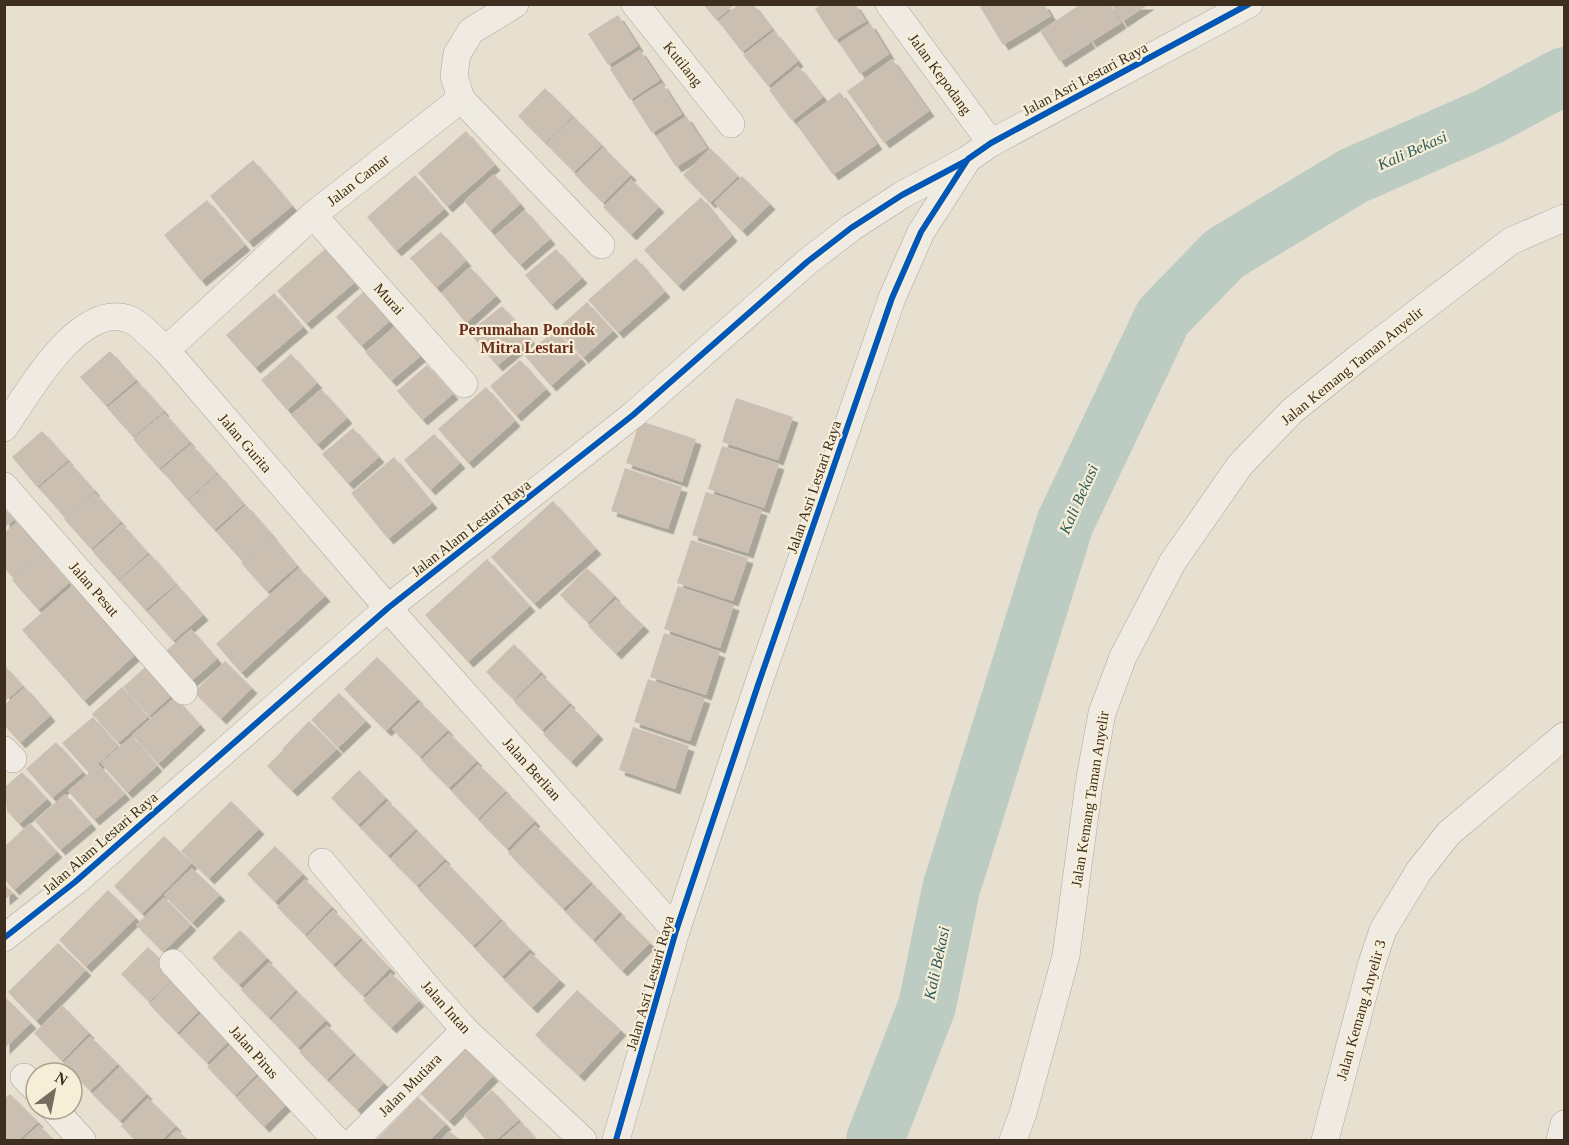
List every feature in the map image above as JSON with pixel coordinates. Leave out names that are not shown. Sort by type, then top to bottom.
[{"type":"street","points":[[515,4],[471,31],[457,54],[454,76],[461,99],[601,245]]},
{"type":"street","name":"Kutilang","points":[[634,4],[731,124]]},
{"type":"street","name":"Jalan Kepodang","points":[[889,4],[991,143]]},
{"type":"street","name":"Jalan Asri Lestari Raya","points":[[616,1140],[676,931],[758,685],[892,298],[921,232],[968,159],[991,143],[1249,4]]},
{"type":"street","name":"Jalan Camar","points":[[166,350],[314,215],[461,99]]},
{"type":"street","name":"Jalan Alam Lestari Raya","points":[[4,938],[75,882],[388,608],[633,415],[807,262],[851,228],[902,195],[968,159]]},
{"type":"street","name":"Murai","points":[[314,215],[464,384]]},
{"type":"street","name":"Jalan Kemang Taman Anyelir","points":[[1013,1140],[1023,1113],[1066,957],[1089,784],[1102,713],[1123,657],[1173,563],[1240,465],[1292,411],[1511,241],[1564,218]]},
{"type":"street","name":"Jalan Gurita","points":[[4,428],[64,345],[84,328],[107,317],[119,316],[134,321],[166,350],[388,608]]},
{"type":"street","name":"Jalan Pesut","points":[[4,486],[184,692]]},
{"type":"street","name":"Jalan Berlian","points":[[388,608],[676,931]]},
{"type":"street","name":"Jalan Kemang Anyelir 3","points":[[1325,1140],[1371,966],[1383,930],[1419,871],[1449,833],[1564,736]]},
{"type":"street","name":"Jalan Intan","points":[[322,862],[465,1030],[583,1140]]},
{"type":"street","name":"Jalan Pirus","points":[[173,963],[336,1140]]},
{"type":"street","name":"Jalan Mutiara","points":[[355,1140],[465,1030]]},
{"type":"street","points":[[65,1121],[82,1140]]},
{"type":"street","points":[[1560,1140],[1564,1124]]},
{"type":"building","points":[[703,4],[735,4],[716,20]]},
{"type":"building","points":[[739,4],[753,4],[772,29],[742,52],[718,21]]},
{"type":"building","points":[[822,4],[855,4],[866,21],[835,40],[815,9]]},
{"type":"building","points":[[984,4],[1044,4],[1051,16],[1003,45],[980,7]]},
{"type":"building","points":[[1081,4],[1110,4],[1121,23],[1091,42],[1081,28],[1090,43],[1060,62],[1040,31]]},
{"type":"building","points":[[1111,4],[1149,4],[1122,22]]},
{"type":"building","points":[[618,15],[638,46],[608,65],[588,34]]},
{"type":"building","points":[[870,23],[889,54],[860,74],[839,43]]},
{"type":"building","points":[[774,31],[798,61],[768,86],[743,55]]},
{"type":"building","points":[[640,50],[660,80],[630,100],[610,69]]},
{"type":"building","points":[[892,59],[929,111],[884,143],[847,91]]},
{"type":"building","points":[[798,66],[823,97],[792,121],[769,90]]},
{"type":"building","points":[[662,83],[682,114],[652,133],[632,102]]},
{"type":"building","points":[[545,88],[573,116],[545,143],[518,116]]},
{"type":"building","points":[[840,92],[877,144],[833,175],[796,124]]},
{"type":"building","points":[[686,116],[707,148],[676,167],[656,136]]},
{"type":"building","points":[[574,117],[602,145],[574,172],[546,144]]},
{"type":"building","points":[[466,131],[495,165],[447,207],[418,173]]},
{"type":"building","points":[[603,147],[631,175],[603,203],[575,175]]},
{"type":"building","points":[[710,148],[738,176],[710,203],[683,175]]},
{"type":"building","points":[[253,160],[292,206],[248,242],[210,196]]},
{"type":"building","points":[[494,174],[520,204],[490,231],[464,201]]},
{"type":"building","points":[[415,175],[444,209],[396,251],[367,217]]},
{"type":"building","points":[[742,176],[770,204],[742,231],[714,203]]},
{"type":"building","points":[[631,179],[659,207],[631,235],[603,207]]},
{"type":"building","points":[[701,197],[732,236],[678,286],[644,250]]},
{"type":"building","points":[[207,200],[245,245],[201,281],[164,235]]},
{"type":"building","points":[[525,210],[550,239],[520,265],[494,236]]},
{"type":"building","points":[[441,232],[466,261],[436,288],[410,258]]},
{"type":"building","points":[[325,249],[354,283],[306,324],[277,291]]},
{"type":"building","points":[[556,249],[582,278],[551,305],[525,275]]},
{"type":"building","points":[[636,258],[665,292],[618,333],[588,300]]},
{"type":"building","points":[[470,267],[496,296],[466,323],[441,293]]},
{"type":"building","points":[[365,290],[391,320],[361,346],[336,317]]},
{"type":"building","points":[[274,293],[303,327],[255,368],[226,335]]},
{"type":"building","points":[[587,302],[613,331],[583,358],[557,329]]},
{"type":"building","points":[[502,306],[530,339],[497,366],[469,332]]},
{"type":"building","points":[[396,325],[422,355],[391,381],[365,352]]},
{"type":"building","points":[[555,330],[581,359],[551,386],[525,356]]},
{"type":"building","points":[[110,351],[136,380],[106,406],[80,377]]},
{"type":"building","points":[[291,354],[317,383],[287,410],[261,380]]},
{"type":"building","points":[[520,360],[546,389],[516,416],[490,386]]},
{"type":"building","points":[[427,365],[453,394],[422,420],[397,391]]},
{"type":"building","points":[[138,382],[164,411],[133,437],[107,408]]},
{"type":"building","points":[[486,387],[515,421],[468,463],[438,429]]},
{"type":"building","points":[[321,389],[347,418],[317,445],[291,415]]},
{"type":"building","points":[[736,398],[793,417],[778,460],[722,442]]},
{"type":"building","points":[[164,413],[190,442],[159,469],[133,439]]},
{"type":"building","points":[[640,421],[696,439],[682,482],[626,463]]},
{"type":"building","points":[[353,428],[379,457],[348,484],[322,454]]},
{"type":"building","points":[[42,431],[68,460],[37,487],[12,457]]},
{"type":"building","points":[[434,434],[460,463],[430,490],[404,460]]},
{"type":"building","points":[[191,444],[217,473],[187,500],[161,470]]},
{"type":"building","points":[[722,446],[779,464],[764,508],[708,489]]},
{"type":"building","points":[[394,457],[432,503],[388,539],[351,493]]},
{"type":"building","points":[[69,462],[95,491],[65,518],[39,488]]},
{"type":"building","points":[[625,468],[682,487],[668,529],[611,511]]},
{"type":"building","points":[[218,474],[244,504],[214,530],[188,501]]},
{"type":"building","points":[[706,492],[762,510],[748,553],[692,535]]},
{"type":"building","points":[[95,493],[121,522],[91,549],[64,519]]},
{"type":"building","points":[[553,501],[596,549],[534,604],[491,557]]},
{"type":"building","points":[[246,505],[272,535],[242,561],[216,532]]},
{"type":"building","points":[[4,508],[14,520],[4,528]]},
{"type":"building","points":[[17,522],[43,552],[13,578],[4,568],[4,533]]},
{"type":"building","points":[[122,524],[148,553],[118,580],[92,551]]},
{"type":"building","points":[[272,536],[297,566],[267,592],[241,563]]},
{"type":"building","points":[[691,540],[748,558],[733,601],[677,583]]},
{"type":"building","points":[[43,553],[69,583],[38,610],[12,580]]},
{"type":"building","points":[[150,554],[176,584],[145,610],[119,581]]},
{"type":"building","points":[[487,559],[530,606],[468,662],[425,615]]},
{"type":"building","points":[[299,568],[325,596],[241,673],[216,644]]},
{"type":"building","points":[[587,568],[615,596],[588,623],[560,595]]},
{"type":"building","points":[[74,584],[136,654],[84,701],[22,630]]},
{"type":"building","points":[[177,585],[203,615],[173,641],[147,612]]},
{"type":"building","points":[[678,586],[734,605],[720,648],[664,629]]},
{"type":"building","points":[[616,599],[644,626],[616,654],[588,626]]},
{"type":"building","points":[[191,629],[217,659],[187,685],[160,656]]},
{"type":"building","points":[[664,633],[720,652],[706,695],[650,677]]},
{"type":"building","points":[[514,644],[541,672],[514,700],[486,672]]},
{"type":"building","points":[[377,657],[418,699],[386,731],[344,689]]},
{"type":"building","points":[[153,660],[179,689],[149,716],[123,687]]},
{"type":"building","points":[[225,661],[252,688],[221,719],[194,692]]},
{"type":"building","points":[[4,665],[23,686],[4,702]]},
{"type":"building","points":[[542,675],[570,703],[542,730],[514,702]]},
{"type":"building","points":[[648,679],[705,698],[690,741],[634,722]]},
{"type":"building","points":[[25,687],[50,716],[20,743],[4,725],[4,705]]},
{"type":"building","points":[[122,687],[148,717],[118,743],[92,714]]},
{"type":"building","points":[[339,693],[366,721],[338,748],[311,720]]},
{"type":"building","points":[[175,697],[200,725],[158,764],[132,735]]},
{"type":"building","points":[[420,702],[448,730],[420,757],[392,729]]},
{"type":"building","points":[[571,706],[598,734],[571,762],[543,734]]},
{"type":"building","points":[[93,717],[118,746],[98,764],[125,794],[94,820],[68,791],[89,773],[62,743]]},
{"type":"building","points":[[309,721],[337,749],[292,791],[267,766]]},
{"type":"building","points":[[633,727],[689,746],[675,789],[619,770]]},
{"type":"building","points":[[449,733],[477,761],[449,788],[421,760]]},
{"type":"building","points":[[132,736],[157,766],[127,793],[101,763]]},
{"type":"building","points":[[56,742],[83,772],[52,798],[26,769]]},
{"type":"building","points":[[478,764],[506,791],[478,819],[451,791]]},
{"type":"building","points":[[359,770],[386,798],[358,825],[331,798]]},
{"type":"building","points":[[22,772],[47,799],[19,824],[7,811],[5,787]]},
{"type":"building","points":[[507,793],[535,821],[507,849],[479,821]]},
{"type":"building","points":[[65,794],[91,824],[60,850],[35,821]]},
{"type":"building","points":[[231,801],[259,829],[209,879],[181,851]]},
{"type":"building","points":[[388,801],[416,829],[388,856],[360,828]]},
{"type":"building","points":[[30,823],[57,852],[14,890],[4,879],[4,847]]},
{"type":"building","points":[[535,825],[591,882],[563,909],[508,853]]},
{"type":"building","points":[[418,831],[445,859],[417,886],[390,859]]},
{"type":"building","points":[[164,836],[192,863],[142,914],[114,886]]},
{"type":"building","points":[[275,846],[303,874],[275,902],[247,874]]},
{"type":"building","points":[[446,862],[501,919],[473,946],[418,889]]},
{"type":"building","points":[[192,868],[220,895],[192,923],[164,895]]},
{"type":"building","points":[[305,879],[332,907],[305,935],[277,907]]},
{"type":"building","points":[[4,884],[13,893],[4,900]]},
{"type":"building","points":[[593,884],[620,912],[593,940],[565,912]]},
{"type":"building","points":[[108,890],[136,918],[86,967],[59,940]]},
{"type":"building","points":[[164,897],[191,925],[163,952],[136,925]]},
{"type":"building","points":[[333,910],[361,938],[333,965],[306,937]]},
{"type":"building","points":[[622,915],[650,943],[622,971],[595,943]]},
{"type":"building","points":[[502,921],[530,949],[502,977],[475,949]]},
{"type":"building","points":[[240,930],[267,958],[239,985],[212,958]]},
{"type":"building","points":[[363,940],[390,968],[363,996],[335,968]]},
{"type":"building","points":[[58,943],[86,970],[36,1021],[8,992]]},
{"type":"building","points":[[148,947],[177,975],[149,1002],[121,974]]},
{"type":"building","points":[[531,953],[560,980],[532,1008],[504,980]]},
{"type":"building","points":[[269,962],[296,990],[269,1018],[241,990]]},
{"type":"building","points":[[391,973],[419,1001],[391,1028],[363,1000]]},
{"type":"building","points":[[177,977],[205,1005],[177,1033],[149,1004]]},
{"type":"building","points":[[577,990],[621,1030],[579,1076],[535,1035]]},
{"type":"building","points":[[298,992],[326,1020],[298,1048],[271,1020]]},
{"type":"building","points":[[4,996],[31,1023],[4,1049]]},
{"type":"building","points":[[62,1005],[89,1033],[62,1061],[34,1033]]},
{"type":"building","points":[[207,1007],[235,1035],[207,1063],[179,1035]]},
{"type":"building","points":[[327,1025],[354,1053],[327,1080],[299,1052]]},
{"type":"building","points":[[90,1036],[118,1064],[90,1091],[84,1085],[84,1061],[65,1061]]},
{"type":"building","points":[[235,1040],[263,1068],[235,1096],[207,1067]]},
{"type":"building","points":[[465,1048],[493,1076],[449,1121],[421,1094]]},
{"type":"building","points":[[356,1055],[384,1083],[357,1110],[329,1082]]},
{"type":"building","points":[[120,1066],[147,1094],[120,1121],[92,1094]]},
{"type":"building","points":[[264,1071],[292,1099],[264,1127],[236,1098]]},
{"type":"building","points":[[492,1090],[519,1120],[496,1140],[486,1140],[464,1115]]},
{"type":"building","points":[[10,1094],[24,1108],[24,1121],[38,1122],[19,1140],[4,1140],[4,1099]]},
{"type":"building","points":[[418,1097],[446,1124],[430,1140],[376,1140]]},
{"type":"building","points":[[148,1098],[176,1126],[162,1140],[135,1140],[121,1126]]},
{"type":"building","points":[[521,1122],[537,1140],[500,1140]]},
{"type":"building","points":[[39,1125],[54,1140],[22,1140]]},
{"type":"building","points":[[177,1130],[188,1140],[166,1140]]},
{"type":"building","points":[[449,1131],[461,1140],[441,1140]]},
{"type":"waterway","name":"Kali Bekasi","points":[[875,1140],[927,1006],[951,889],[1065,523],[1163,317],[1224,254],[1353,176],[1490,116],[1564,76]]},
{"type":"cycle path","points":[[616,1140],[676,931],[758,685],[892,298],[921,232],[968,159],[991,143],[1249,4]]},
{"type":"cycle path","points":[[4,938],[75,882],[388,608],[633,415],[807,262],[851,228],[902,195],[966,161]]},
{"type":"district","name":"Perumahan Pondok Mitra Lestari","points":[[527,338]]}]
